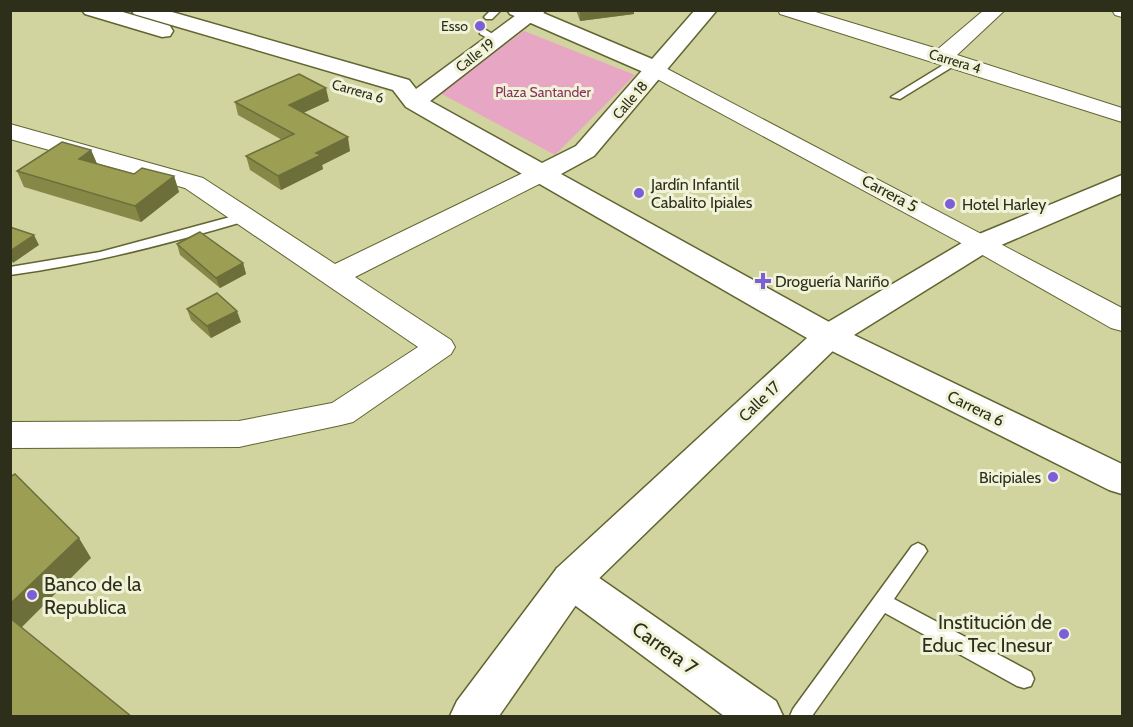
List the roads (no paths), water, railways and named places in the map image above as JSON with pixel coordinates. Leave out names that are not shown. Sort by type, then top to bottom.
[{"type":"main road","name":"Carrera 6","points":[[92,10],[271,62],[380,99],[414,102]]},
{"type":"main road","name":"Carrera 6","points":[[141,10],[401,85],[414,102],[829,336],[1122,480]]},
{"type":"main road","name":"Calle 18","points":[[540,174],[585,151],[707,10]]},
{"type":"main road","name":"Calle 19","points":[[414,102],[489,35],[528,12]]},
{"type":"main road","points":[[528,12],[656,69]]},
{"type":"main road","name":"Calle 17","points":[[473,717],[571,580],[829,336],[982,243],[1122,183]]},
{"type":"main road","points":[[758,297],[777,315],[788,336],[790,358],[781,380]]},
{"type":"main road","name":"Carrera 7","points":[[571,580],[760,717]]},
{"type":"street","name":"Carrera 4","points":[[787,10],[950,59],[1122,115]]},
{"type":"street","points":[[950,59],[996,10]]},
{"type":"street","name":"Carrera 5","points":[[656,69],[982,243],[1122,321]]},
{"type":"street","points":[[10,131],[194,183],[441,347],[341,413],[239,434],[10,435]]},
{"type":"street","points":[[334,276],[540,174]]},
{"type":"lane","points":[[896,97],[950,59]]},
{"type":"lane","points":[[10,271],[61,265],[169,240],[245,217]]},
{"type":"lane","points":[[800,717],[918,551]]},
{"type":"lane","points":[[882,602],[1024,679]]},
{"type":"place","name":"Esso","points":[[480,26]]},
{"type":"place","name":"Jardín Infantil Cabalito Ipiales","points":[[639,193]]},
{"type":"place","name":"Hotel Harley","points":[[950,204]]},
{"type":"place","name":"Droguería Nariño","points":[[763,281]]},
{"type":"place","name":"Bicipiales","points":[[1053,477]]},
{"type":"place","name":"Banco de la Republica","points":[[32,595]]},
{"type":"place","name":"Institución de Educ Tec Inesur","points":[[1064,634]]},
{"type":"park label","name":"Plaza Santander","points":[[543,92]]}]
